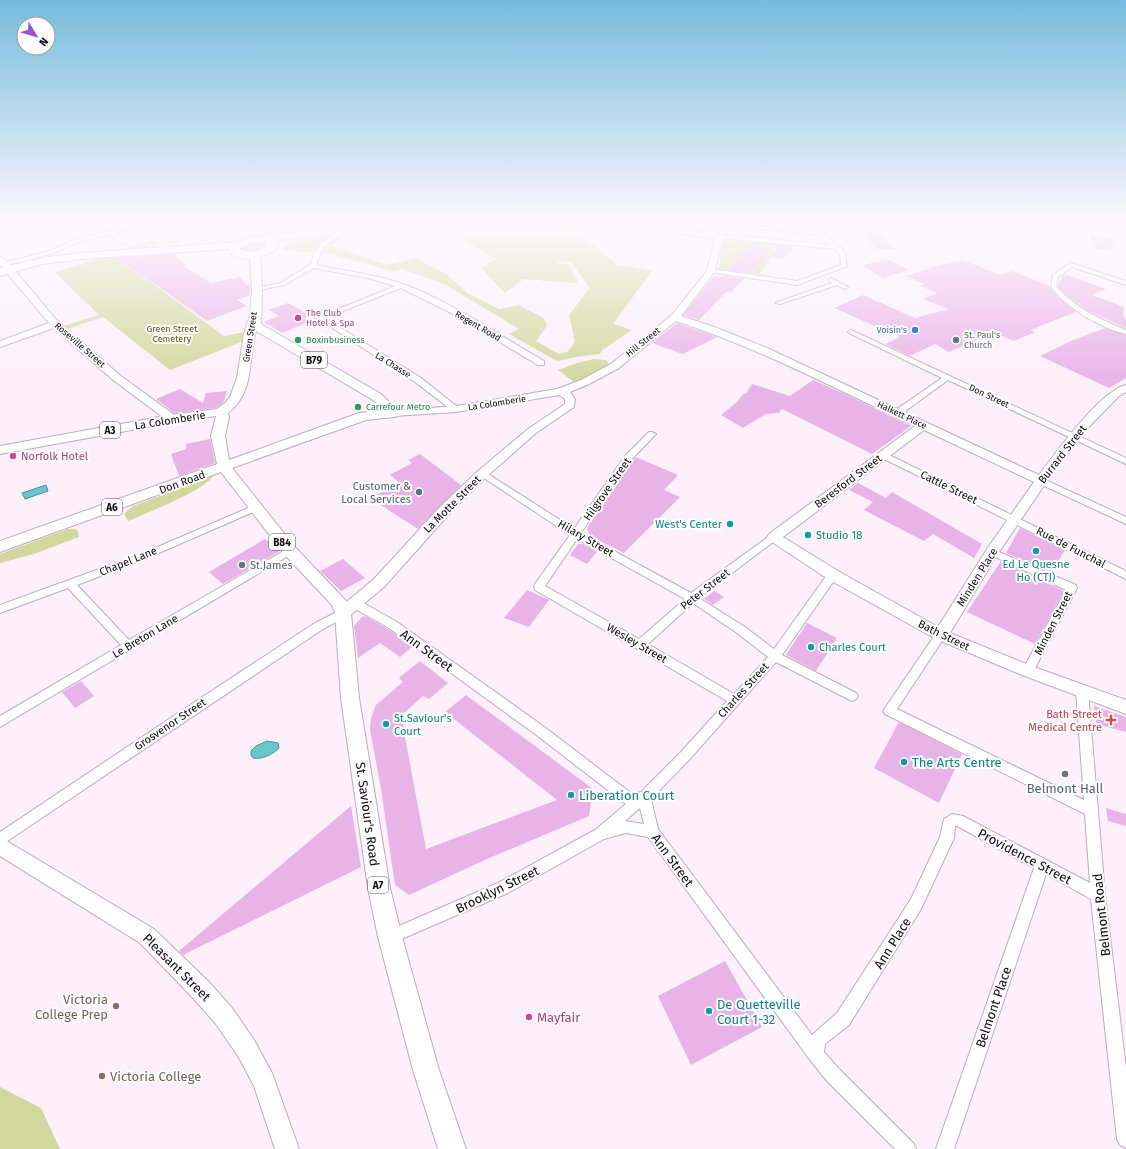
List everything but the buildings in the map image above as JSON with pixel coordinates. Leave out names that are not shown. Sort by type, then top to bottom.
[{"type":"main road","name":"Roseville Street","points":[[14,279],[54,324],[117,378],[169,416],[170,419]]},
{"type":"main road","name":"Green Street","points":[[221,412],[229,407],[233,402],[242,382],[248,338],[254,322],[256,279]]},
{"type":"main road","name":"Hill Street","points":[[559,392],[585,382],[615,366],[675,317],[706,279]]},
{"type":"main road","name":"Halkett Place","points":[[675,317],[747,343],[1040,481]]},
{"type":"main road","name":"B79","points":[[254,322],[256,326],[266,333],[377,397],[394,413]]},
{"type":"main road","points":[[1,343],[54,324]]},
{"type":"main road","points":[[248,338],[266,333]]},
{"type":"main road","name":"Burrard Street","points":[[1015,520],[1040,481],[1074,436],[1121,397],[1126,388]]},
{"type":"main road","name":"La Colomberie","points":[[364,416],[456,409],[559,392]]},
{"type":"main road","name":"La Motte Street","points":[[350,609],[379,583],[445,510],[482,474],[532,431],[570,405],[570,399],[566,394],[559,392]]},
{"type":"main road","points":[[221,412],[224,417],[218,436],[224,467]]},
{"type":"main road","name":"La Colomberie","points":[[0,450],[170,419],[221,412]]},
{"type":"main road","name":"Don Road","points":[[0,547],[364,416]]},
{"type":"main road","name":"Beresford Street","points":[[774,537],[923,425]]},
{"type":"main road","name":"B84","points":[[224,467],[254,508],[290,551],[334,595],[340,603],[350,609]]},
{"type":"main road","name":"Minden Place","points":[[941,636],[992,552],[1015,520]]},
{"type":"main road","name":"Bath Street","points":[[774,537],[833,575],[941,636],[1028,671],[1126,707]]},
{"type":"main road","name":"St. Saviour's Road","points":[[350,609],[350,698],[378,888],[426,1070],[452,1149]]},
{"type":"main road","name":"Pleasant Street","points":[[0,846],[147,936],[201,990],[224,1016],[246,1048],[264,1081],[287,1149]]},
{"type":"street","points":[[256,290],[282,284],[291,279]]},
{"type":"street","name":"Regent Road","points":[[372,279],[400,286],[444,306],[541,363]]},
{"type":"street","points":[[766,279],[797,283],[811,279]]},
{"type":"street","points":[[829,279],[845,287]]},
{"type":"street","points":[[1054,279],[1053,286],[1059,294],[1073,306],[1113,327],[1126,332]]},
{"type":"street","points":[[1113,279],[1126,283]]},
{"type":"street","points":[[778,303],[837,283]]},
{"type":"street","name":"La Chasse","points":[[400,286],[320,318],[418,380],[456,409]]},
{"type":"street","name":"Don Street","points":[[851,332],[948,376],[1126,461]]},
{"type":"street","points":[[897,413],[948,376]]},
{"type":"street","name":"Hilgrove Street","points":[[539,587],[628,458],[652,434]]},
{"type":"street","name":"Cattle Street","points":[[883,455],[1015,520]]},
{"type":"street","name":"Hilary Street","points":[[482,474],[576,534],[692,598],[741,630],[775,656],[852,696]]},
{"type":"street","name":"Halkett Place","points":[[1040,481],[1126,521]]},
{"type":"street","name":"Chapel Lane","points":[[0,609],[149,554],[254,508]]},
{"type":"street","name":"Rue de Funchal","points":[[1015,520],[1126,575]]},
{"type":"street","name":"Peter Street","points":[[640,645],[692,598],[774,537]]},
{"type":"street","name":"Le Breton Lane","points":[[0,722],[290,551]]},
{"type":"street","name":"Minden Street","points":[[992,552],[1072,588],[1028,671]]},
{"type":"street","name":"Charles Street","points":[[644,797],[684,757],[775,656],[833,575]]},
{"type":"street","points":[[70,584],[128,646]]},
{"type":"street","name":"Wesley Street","points":[[539,587],[735,700]]},
{"type":"street","name":"Ann Street","points":[[350,609],[393,625],[539,730],[630,799],[644,797],[652,832],[816,1054],[833,1075],[907,1149]]},
{"type":"street","name":"Grosvenor Street","points":[[0,840],[221,690],[319,626],[350,609]]},
{"type":"street","points":[[941,636],[889,711],[1092,810]]},
{"type":"street","name":"Belmont Road","points":[[1082,691],[1098,895],[1126,1139]]},
{"type":"street","name":"Brooklyn Street","points":[[390,937],[503,888],[600,834],[644,797]]},
{"type":"street","name":"Providence Street","points":[[952,820],[958,820],[1098,895]]},
{"type":"street","name":"Ann Place","points":[[816,1054],[818,1040],[843,1019],[916,904],[946,838],[949,823],[952,820]]},
{"type":"street","name":"Brooklyn Street","points":[[600,834],[626,827],[652,832]]},
{"type":"street","name":"Belmont Place","points":[[945,1149],[1042,866]]},
{"type":"green space","name":"Green Street Cemetery","points":[[62,279],[146,279],[224,336],[244,332],[244,341],[170,370],[103,317],[67,329],[63,326],[99,315]]},
{"type":"green space","points":[[429,279],[451,279],[469,294],[499,309],[519,305],[544,318],[547,326],[536,341],[559,354],[567,352],[575,342],[569,315],[590,288],[583,279],[646,279],[613,324],[632,330],[602,350],[600,354],[557,361],[509,334],[519,329],[444,284]]},
{"type":"green space","points":[[491,279],[576,279],[578,283],[523,279],[505,293]]},
{"type":"green space","points":[[594,359],[606,360],[608,366],[575,383],[558,370],[577,363]]},
{"type":"green space","points":[[213,476],[208,482],[188,494],[131,520],[128,521],[124,514],[133,506]]},
{"type":"green space","points":[[68,529],[75,529],[78,531],[79,537],[34,554],[0,563],[0,554]]},
{"type":"green space","points":[[0,1087],[41,1108],[60,1149],[0,1149]]},
{"type":"water","points":[[46,485],[48,491],[25,499],[22,493]]},
{"type":"water","points":[[267,741],[278,743],[279,748],[267,756],[253,758],[251,751],[256,746]]},
{"type":"place","name":"The Club Hotel & Spa","points":[[298,318]]},
{"type":"place","name":"Voisin's","points":[[915,330]]},
{"type":"place","name":"Boxinbusiness","points":[[298,340]]},
{"type":"place","name":"St. Paul's Church","points":[[956,340]]},
{"type":"place","name":"Carrefour Metro","points":[[358,407]]},
{"type":"place","name":"Norfolk Hotel","points":[[13,456]]},
{"type":"place","name":"Customer & Local Services","points":[[419,492]]},
{"type":"place","name":"West's Center","points":[[730,524]]},
{"type":"place","name":"Studio 18","points":[[808,535]]},
{"type":"place","name":"Ed Le Quesne Ho (CTJ)","points":[[1036,551]]},
{"type":"place","name":"St.James","points":[[242,565]]},
{"type":"place","name":"Charles Court","points":[[811,647]]},
{"type":"place","name":"Bath Street Medical Centre","points":[[1111,720]]},
{"type":"place","name":"St.Saviour's Court","points":[[386,724]]},
{"type":"place","name":"The Arts Centre","points":[[904,762]]},
{"type":"place","name":"Belmont Hall","points":[[1065,774]]},
{"type":"place","name":"Liberation Court","points":[[571,795]]},
{"type":"place","name":"Victoria College Prep","points":[[116,1006]]},
{"type":"place","name":"De Quetteville Court 1-32","points":[[709,1011]]},
{"type":"place","name":"Mayfair","points":[[529,1017]]},
{"type":"place","name":"Victoria College","points":[[102,1076]]}]
